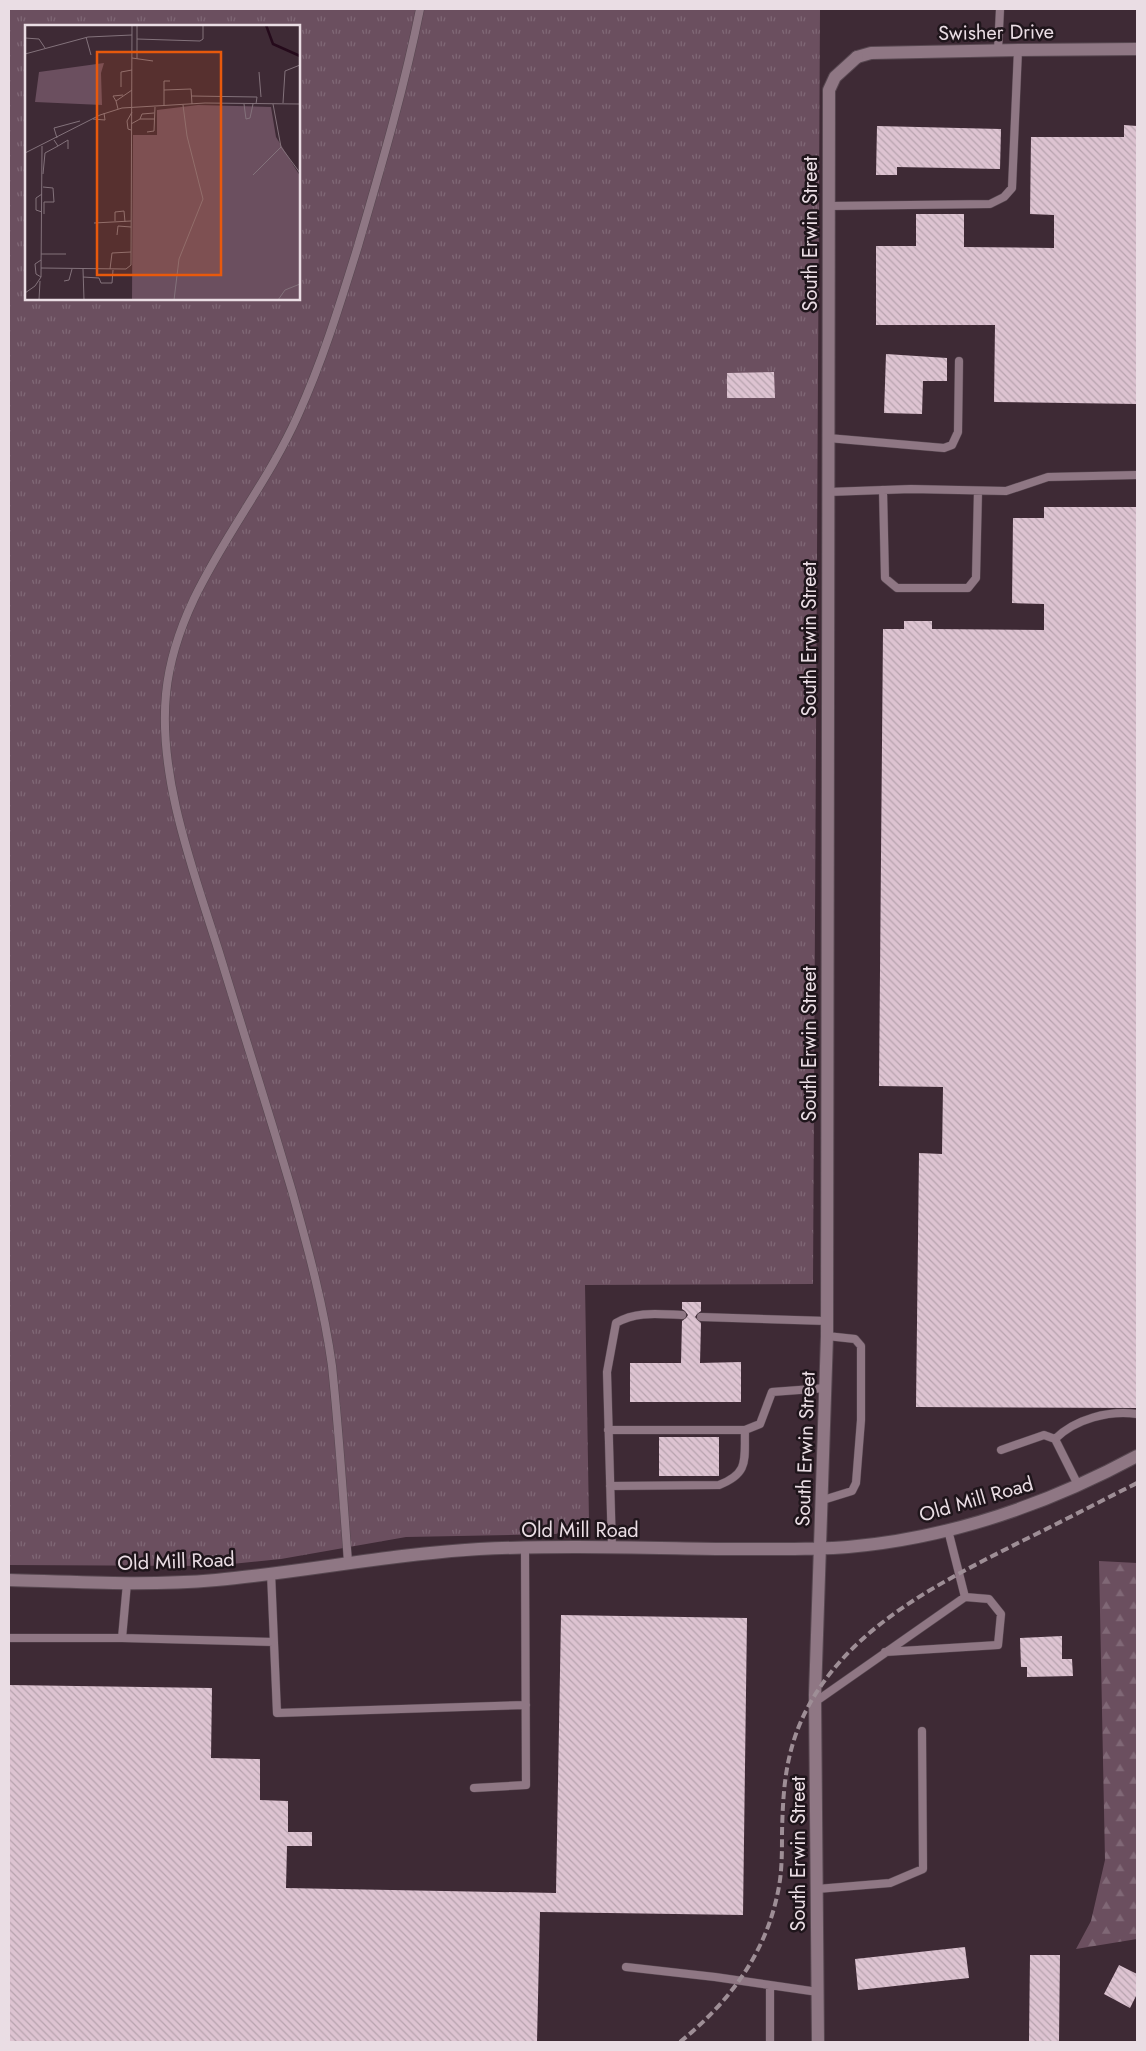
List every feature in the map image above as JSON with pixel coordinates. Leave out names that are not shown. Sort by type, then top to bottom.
[{"type":"street","name":"Swisher Drive","points":[[857,57],[871,53],[1137,49]]},
{"type":"street","name":"South Erwin Street","points":[[818,2042],[816,1702],[827,1336],[829,90],[835,77],[857,57]]},
{"type":"street","name":"Old Mill Road","points":[[9,1580],[127,1583],[214,1580],[437,1552],[524,1548],[822,1548],[872,1544],[948,1530],[1019,1509],[1078,1486],[1137,1456]]},
{"type":"lane","points":[[348,1562],[331,1363],[314,1276],[291,1190],[201,897],[179,816],[168,757],[166,698],[170,664],[179,630],[212,566],[270,471],[314,381],[338,315],[387,149],[420,9]]},
{"type":"lane","points":[[998,50],[1000,9]]},
{"type":"lane","points":[[828,206],[990,204],[1004,197],[1012,188],[1018,50]]},
{"type":"lane","points":[[828,438],[944,448],[952,445],[958,432],[959,361]]},
{"type":"lane","points":[[828,492],[883,490],[1006,491],[1048,477],[1137,475]]},
{"type":"lane","points":[[883,490],[885,578],[896,588],[968,588],[976,578],[978,490]]},
{"type":"lane","points":[[612,1548],[607,1372],[616,1323],[627,1317],[652,1313],[682,1315]]},
{"type":"lane","points":[[701,1317],[827,1321]]},
{"type":"lane","points":[[823,1500],[852,1491],[856,1483],[861,1420],[861,1346],[855,1339],[827,1336]]},
{"type":"lane","points":[[608,1430],[745,1430],[760,1424],[772,1392],[826,1388]]},
{"type":"lane","points":[[1055,1439],[1071,1427],[1101,1415],[1119,1412],[1137,1414]]},
{"type":"lane","points":[[610,1486],[719,1485],[731,1480],[740,1473],[744,1461],[745,1430]]},
{"type":"lane","points":[[1001,1450],[1044,1435],[1055,1439],[1078,1486]]},
{"type":"lane","points":[[948,1530],[964,1597]]},
{"type":"lane","points":[[474,1788],[526,1785],[524,1548]]},
{"type":"lane","points":[[271,1573],[277,1713],[526,1705]]},
{"type":"lane","points":[[122,1638],[127,1583]]},
{"type":"lane","points":[[816,1702],[884,1652],[964,1597],[989,1599],[1001,1614],[998,1645],[884,1652]]},
{"type":"lane","points":[[9,1638],[122,1638],[274,1642]]},
{"type":"lane","points":[[817,1888],[890,1883],[923,1869],[922,1731]]},
{"type":"lane","points":[[626,1967],[818,1992]]},
{"type":"lane","points":[[770,1985],[770,2042]]},
{"type":"green space","points":[[9,9],[820,9],[813,1284],[585,1285],[589,1521],[556,1534],[406,1537],[281,1559],[212,1566],[9,1565]]},
{"type":"green space","points":[[1099,1561],[1137,1563],[1137,1939],[1076,1949],[1091,1921],[1105,1860]]},
{"type":"building","points":[[1124,125],[1137,126],[1137,404],[994,402],[995,325],[876,325],[876,246],[916,246],[916,214],[964,214],[964,247],[1054,248],[1054,215],[1030,214],[1031,137],[1124,137]]},
{"type":"building","points":[[877,126],[1001,129],[1000,169],[897,167],[897,175],[876,175]]},
{"type":"building","points":[[886,354],[947,358],[947,381],[923,381],[922,414],[884,413]]},
{"type":"building","points":[[774,372],[775,398],[727,398],[727,373]]},
{"type":"building","points":[[1044,507],[1137,507],[1137,1408],[916,1407],[919,1153],[942,1154],[943,1087],[879,1086],[883,629],[904,629],[904,621],[932,621],[932,629],[1044,630],[1044,604],[1012,603],[1013,518],[1044,518]]},
{"type":"building","points":[[682,1302],[701,1302],[701,1311],[695,1317],[701,1323],[700,1363],[741,1362],[741,1402],[630,1402],[630,1363],[681,1363],[682,1321],[688,1315],[682,1309]]},
{"type":"building","points":[[659,1437],[719,1437],[719,1476],[659,1476]]},
{"type":"building","points":[[561,1615],[747,1618],[743,1915],[540,1912],[537,2042],[9,2042],[9,1685],[212,1688],[211,1758],[260,1759],[260,1800],[288,1801],[288,1832],[312,1832],[312,1846],[287,1846],[286,1888],[556,1893]]},
{"type":"building","points":[[1062,1636],[1062,1659],[1072,1659],[1073,1676],[1027,1677],[1027,1667],[1021,1667],[1020,1638]]},
{"type":"building","points":[[965,1947],[969,1978],[858,1990],[855,1959]]},
{"type":"building","points":[[1030,1955],[1060,1955],[1059,2042],[1029,2042]]},
{"type":"building","points":[[1119,1965],[1137,1974],[1137,1994],[1130,2008],[1104,1994]]},
{"type":"railway","points":[[680,2042],[699,2026],[732,1990],[758,1950],[767,1928],[775,1905],[780,1880],[783,1799],[787,1767],[801,1721],[828,1676],[850,1651],[875,1628],[932,1589],[992,1556],[1137,1483]]}]
